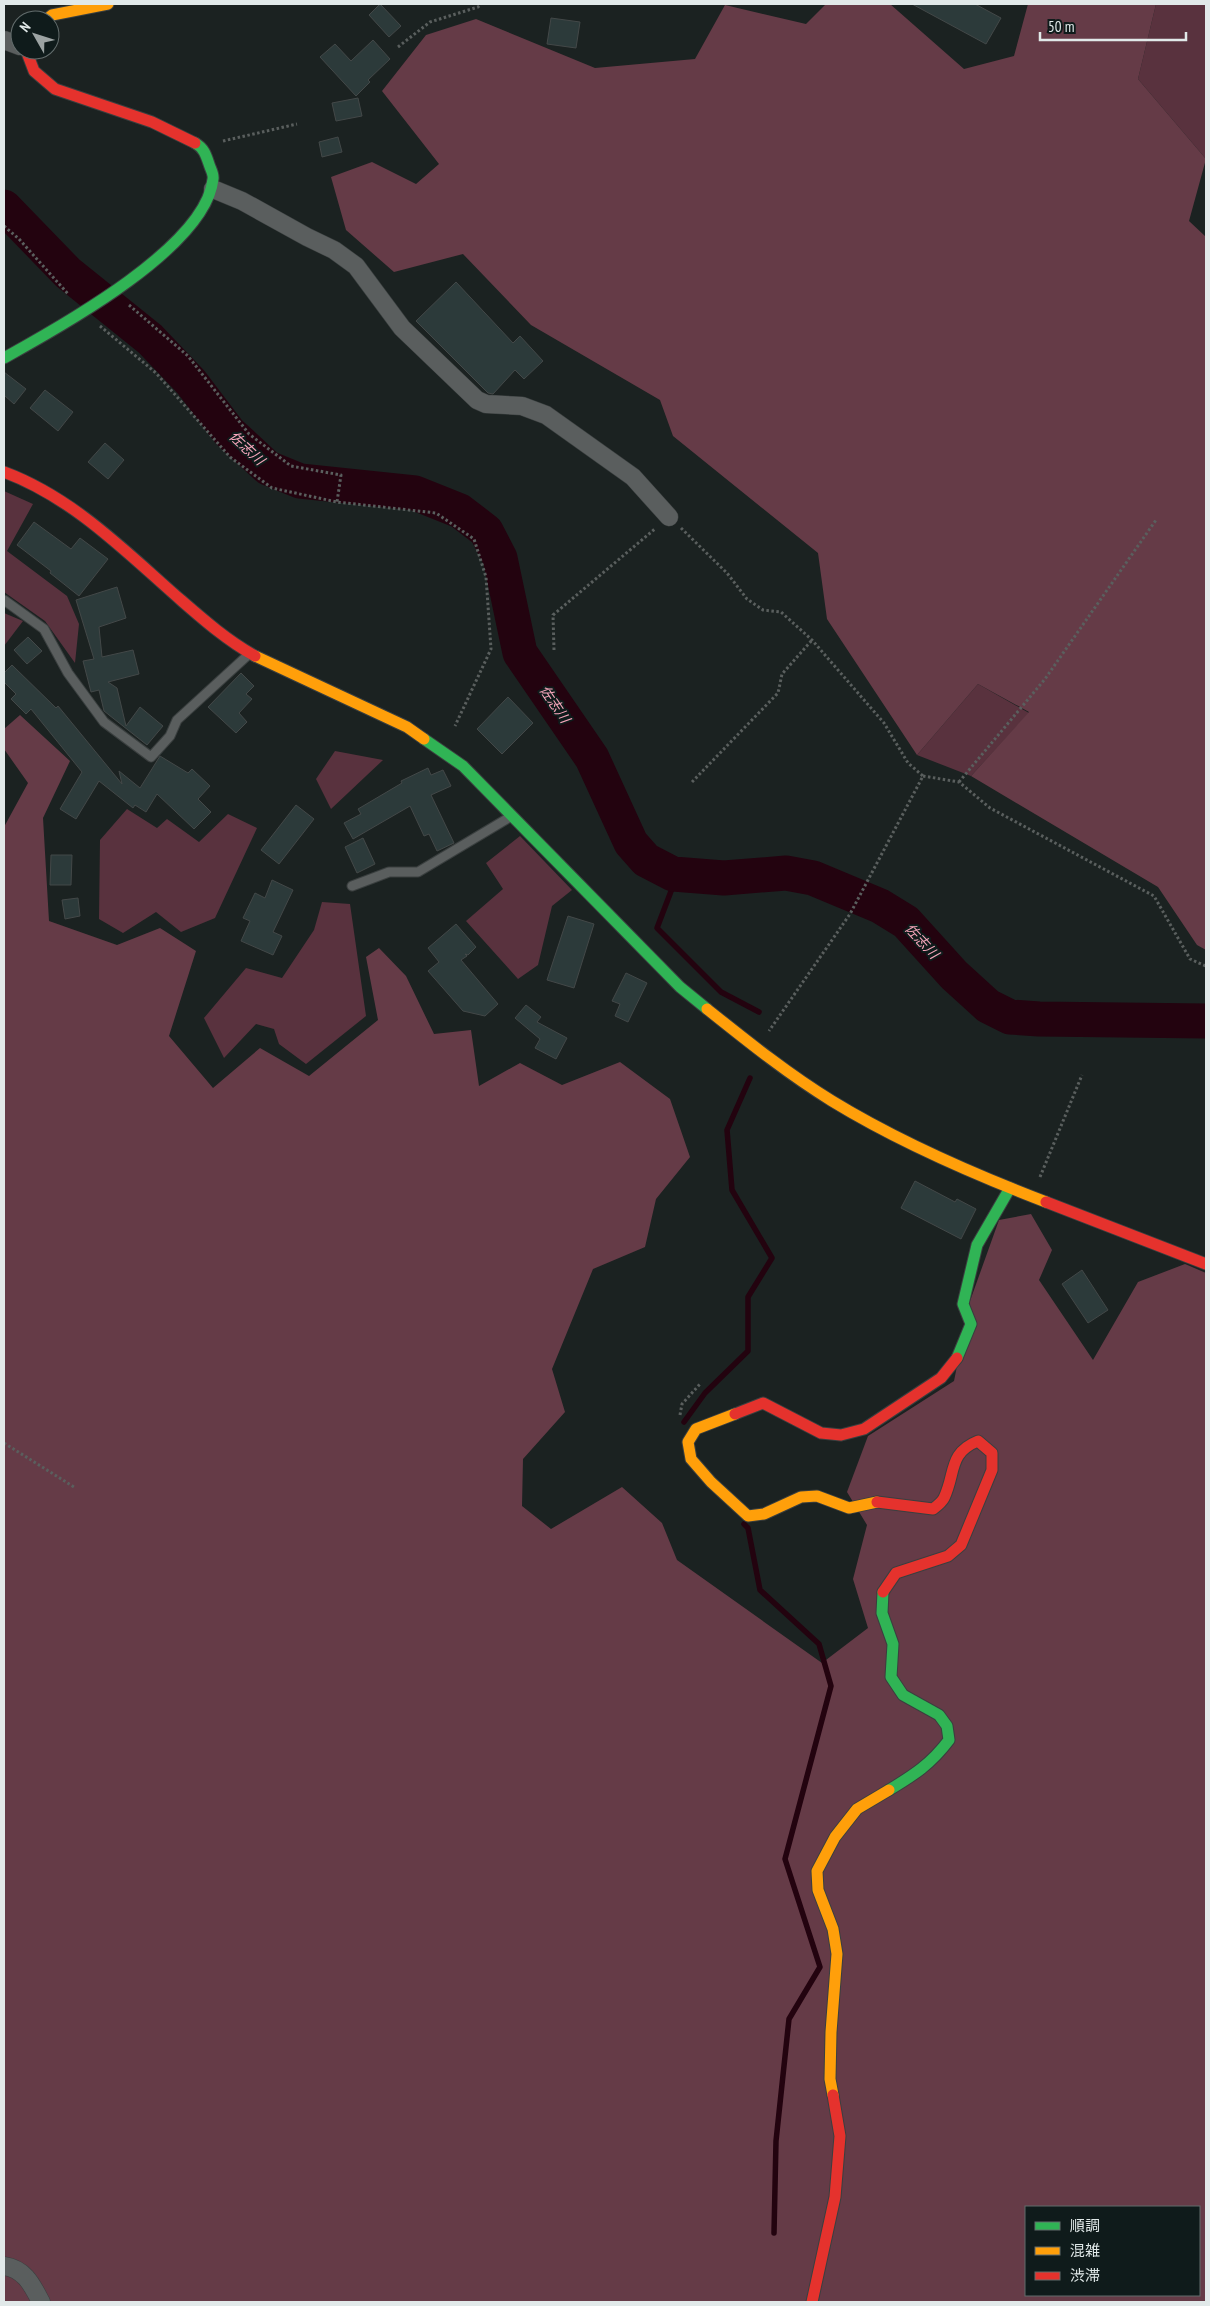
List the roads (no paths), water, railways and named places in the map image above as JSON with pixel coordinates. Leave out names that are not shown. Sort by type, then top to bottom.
[{"type":"street","points":[[60,13],[108,4]]},
{"type":"street","points":[[4,358],[84,312],[176,241],[200,215],[213,189],[215,167],[204,149],[178,132],[61,92],[39,77],[28,60]]},
{"type":"street","points":[[213,189],[242,201],[334,250],[356,266],[402,328],[477,400],[486,404],[522,406],[546,415],[633,477],[669,517]]},
{"type":"street","points":[[4,472],[31,482],[83,515],[219,632],[250,653],[407,727],[463,766],[513,815],[586,894],[680,988],[757,1049],[840,1106],[907,1142],[1010,1188],[1206,1264]]},
{"type":"street","points":[[812,2302],[835,2198],[840,2136],[830,2079],[836,1954],[833,1929],[818,1890],[817,1871],[835,1837],[857,1809],[920,1772],[938,1755],[948,1740],[947,1726],[939,1715],[904,1695],[891,1677],[893,1644],[882,1614],[884,1591],[896,1573],[948,1556],[961,1544],[992,1470],[992,1453],[978,1441],[966,1446],[954,1462],[944,1499],[932,1509],[881,1501],[849,1508],[817,1496],[801,1497],[764,1514],[748,1516],[711,1482],[691,1459],[688,1442],[696,1429],[763,1403],[821,1433],[841,1435],[864,1429],[941,1378],[956,1362],[971,1324],[963,1304],[977,1245],[1010,1188]]},
{"type":"street","points":[[4,2266],[15,2268],[30,2280],[41,2302]]},
{"type":"lane","points":[[4,600],[44,629],[68,673],[104,722],[151,757],[170,736],[177,720],[250,653]]},
{"type":"lane","points":[[352,886],[389,872],[418,872],[513,815]]},
{"type":"waterway","name":"佐志川","points":[[4,207],[68,273],[150,339],[191,382],[229,432],[268,468],[300,481],[415,493],[460,511],[486,531],[500,558],[520,653],[592,758],[631,843],[646,860],[673,874],[724,878],[786,873],[813,878],[880,906],[906,922],[954,975],[988,1006],[1010,1017],[1206,1021]]},
{"type":"waterway","points":[[673,874],[673,886],[657,928],[721,992],[759,1012]]},
{"type":"waterway","points":[[684,1422],[705,1393],[748,1351],[748,1297],[772,1258],[732,1190],[727,1130],[750,1078]]},
{"type":"waterway","points":[[744,1524],[748,1528],[760,1590],[819,1644],[831,1686],[785,1859],[820,1967],[789,2019],[776,2141],[774,2233]]}]
